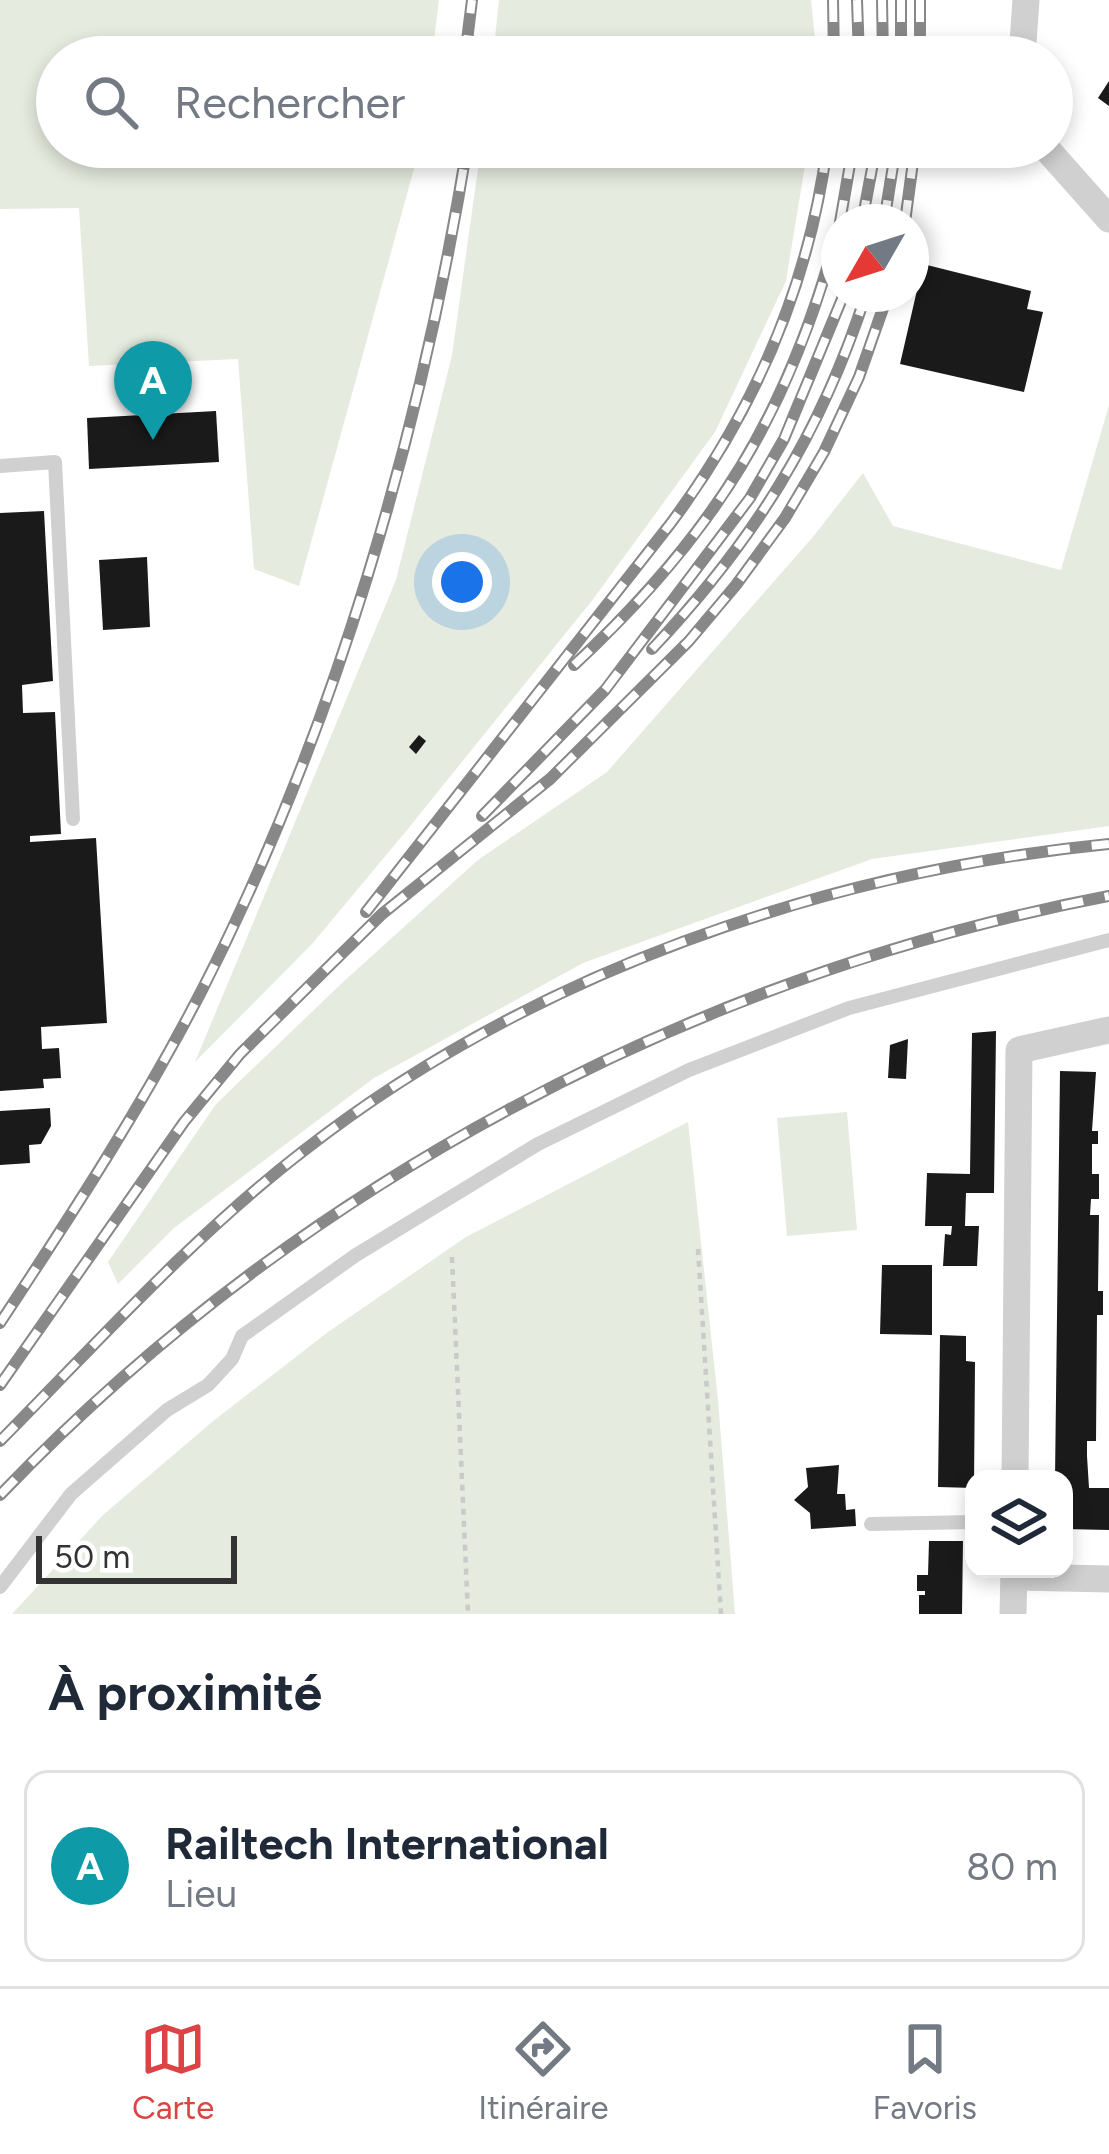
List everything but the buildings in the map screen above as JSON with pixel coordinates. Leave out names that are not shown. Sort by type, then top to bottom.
[{"type":"street","points":[[1023,36],[1026,0]]},
{"type":"street","points":[[1064,168],[1109,219]]},
{"type":"street","points":[[1015,1470],[1019,1051],[1109,1030]]},
{"type":"street","points":[[1073,1577],[1109,1579]]},
{"type":"street","points":[[1013,1614],[1014,1578]]},
{"type":"lane","points":[[0,466],[56,461],[73,819]]},
{"type":"lane","points":[[0,1587],[71,1494],[167,1410],[208,1385],[232,1359],[242,1336],[356,1255],[538,1144],[689,1070],[849,1008],[1109,940]]},
{"type":"lane","points":[[871,1524],[965,1522]]},
{"type":"path","points":[[698,1249],[721,1614]]},
{"type":"path","points":[[452,1257],[468,1614]]},
{"type":"shaded area","points":[[0,0],[439,0],[435,36],[36,36],[36,168],[414,168],[299,586],[254,569],[238,359],[89,366],[79,208],[0,209]]},
{"type":"shaded area","points":[[499,0],[811,0],[815,36],[495,36]]},
{"type":"shaded area","points":[[478,168],[805,168],[786,281],[715,432],[594,598],[407,830],[312,944],[195,1062],[396,580],[452,355]]},
{"type":"shaded area","points":[[1109,405],[1109,826],[872,859],[583,963],[374,1078],[174,1228],[118,1284],[108,1262],[216,1104],[478,860],[607,772],[863,473],[893,526],[1061,570]]},
{"type":"shaded area","points":[[847,1112],[857,1230],[787,1236],[777,1118]]},
{"type":"shaded area","points":[[688,1122],[735,1614],[12,1614],[103,1515],[328,1332],[466,1237]]},
{"type":"railway","points":[[468,36],[472,0]]},
{"type":"railway","points":[[833,0],[834,36]]},
{"type":"railway","points":[[857,0],[858,36]]},
{"type":"railway","points":[[882,0],[883,36]]},
{"type":"railway","points":[[901,0],[901,36]]},
{"type":"railway","points":[[920,0],[920,36]]},
{"type":"railway","points":[[0,1323],[180,1032],[250,890],[293,788],[332,684],[398,471],[463,168]]},
{"type":"railway","points":[[366,912],[701,480],[752,391],[792,297],[824,168]]},
{"type":"railway","points":[[843,204],[849,168]]},
{"type":"railway","points":[[865,204],[872,168]]},
{"type":"railway","points":[[887,204],[893,168]]},
{"type":"railway","points":[[907,204],[912,168]]},
{"type":"railway","points":[[574,665],[668,567],[741,466],[797,355],[821,286]]},
{"type":"railway","points":[[482,816],[605,690],[750,498],[784,439],[837,312]]},
{"type":"railway","points":[[652,649],[722,568],[780,484],[828,393],[860,312]]},
{"type":"railway","points":[[0,1385],[184,1122],[240,1054],[382,914],[550,779],[689,641],[736,585],[785,518],[824,452],[859,377],[882,312]]},
{"type":"railway","points":[[0,1441],[146,1291],[261,1185],[391,1089],[484,1032],[684,941],[788,907],[894,879],[1109,844]]},
{"type":"railway","points":[[0,1495],[115,1384],[239,1283],[370,1191],[508,1110],[652,1039],[801,980],[953,932],[1109,896]]},
{"type":"place","name":"Railtech International","points":[[153,440]]}]
